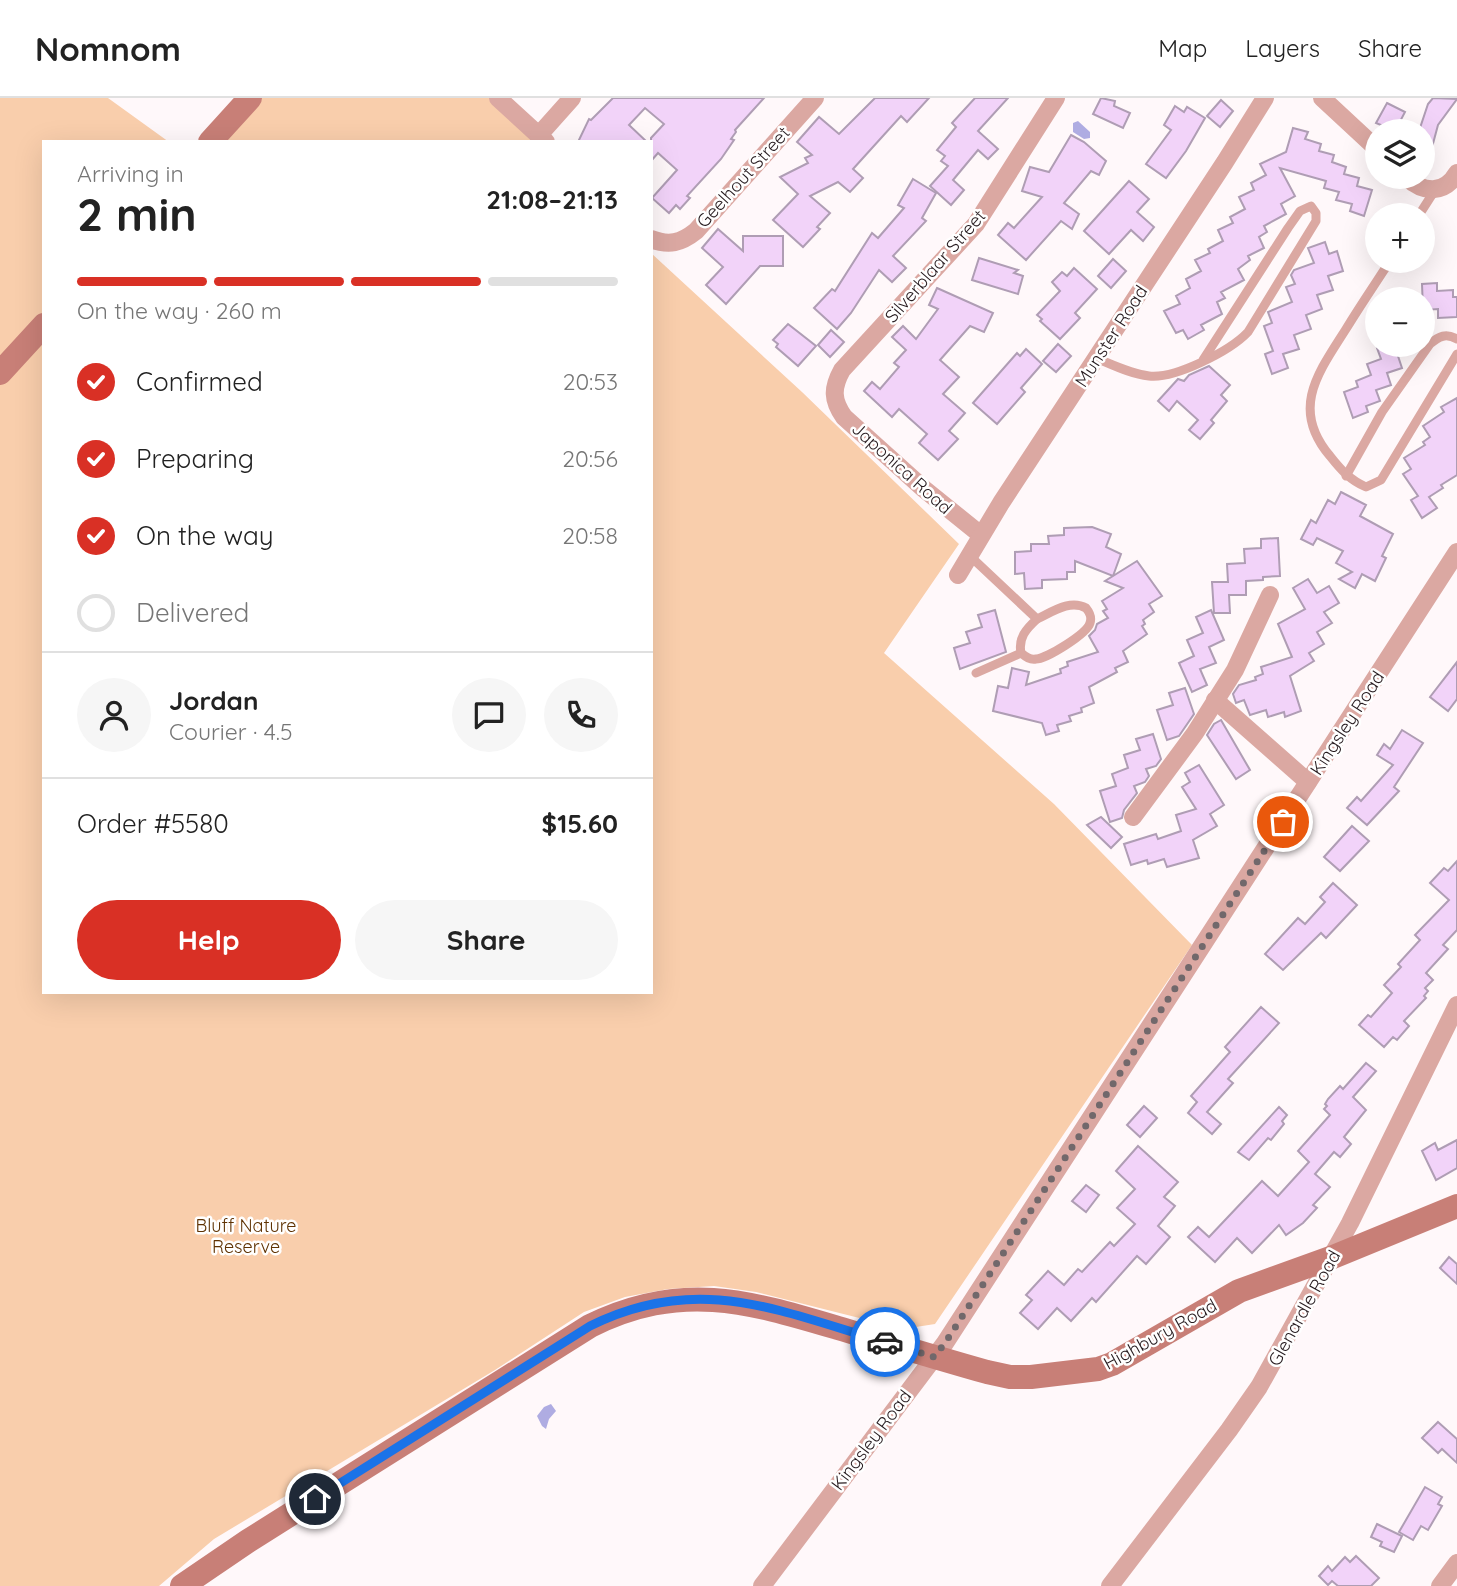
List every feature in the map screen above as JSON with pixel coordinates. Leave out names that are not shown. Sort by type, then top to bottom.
[{"type":"street","points":[[212,140],[250,98]]},
{"type":"street","points":[[498,98],[542,138],[572,98]]},
{"type":"street","name":"Geelhout Street","points":[[657,241],[686,239],[696,231],[815,98]]},
{"type":"street","name":"Silverblaar Street","points":[[833,393],[834,383],[842,369],[976,224],[1056,98]]},
{"type":"street","name":"Munster Road","points":[[958,575],[981,535],[1265,98]]},
{"type":"street","points":[[1322,98],[1365,138]]},
{"type":"street","points":[[1436,189],[1451,183],[1457,173]]},
{"type":"street","points":[[0,373],[42,327]]},
{"type":"street","name":"Japonica Road","points":[[833,393],[837,407],[844,417],[924,489],[981,535]]},
{"type":"street","name":"Kingsley Road","points":[[762,1586],[934,1357],[1457,552]]},
{"type":"street","points":[[1133,817],[1195,733],[1235,670],[1270,595]]},
{"type":"street","points":[[1215,700],[1308,782]]},
{"type":"street","name":"Glenardle Road","points":[[1110,1586],[1259,1387],[1333,1256],[1457,1005]]},
{"type":"street","name":"Highbury Road","points":[[181,1586],[590,1326],[626,1310],[679,1299],[720,1298],[746,1302],[1010,1377],[1054,1376],[1112,1364],[1239,1291],[1457,1206]]},
{"type":"street","points":[[1440,1586],[1457,1563]]},
{"type":"lane","points":[[1427,203],[1436,189]]},
{"type":"lane","points":[[1096,358],[1152,377],[1163,376],[1203,360],[1232,346],[1248,332],[1316,221],[1316,213],[1311,206],[1300,211],[1288,228],[1203,360]]},
{"type":"lane","points":[[1382,273],[1319,371],[1311,391],[1310,412],[1313,429],[1324,450],[1346,476],[1366,487],[1381,480],[1457,354]]},
{"type":"lane","points":[[1346,476],[1382,412],[1430,344],[1446,336],[1457,339]]},
{"type":"lane","points":[[970,556],[1037,619]]},
{"type":"lane","points":[[1076,604],[1086,608],[1091,617],[1083,634],[1042,659],[1031,659],[1021,653],[1023,635],[1037,619],[1059,608],[1076,604]]},
{"type":"lane","points":[[976,673],[1021,653]]},
{"type":"green space","name":"Bluff Nature Reserve","points":[[0,98],[108,98],[166,140],[42,140],[42,994],[653,994],[653,255],[802,392],[959,544],[884,653],[1054,804],[1192,945],[935,1324],[903,1329],[756,1292],[714,1286],[668,1289],[625,1297],[584,1312],[495,1370],[214,1539],[159,1586],[0,1586]]},
{"type":"green space","points":[[249,98],[493,98],[536,140],[211,140]]},
{"type":"water","points":[[1078,121],[1090,132],[1090,138],[1084,139],[1073,132],[1073,123]]},
{"type":"water","points":[[551,1404],[556,1411],[549,1419],[546,1429],[537,1416],[544,1407]]},
{"type":"building","points":[[613,98],[764,98],[735,130],[731,139],[734,140],[721,159],[687,196],[690,198],[680,209],[676,205],[669,213],[653,199],[677,170],[658,153],[653,159],[651,138],[664,124],[645,108],[629,125],[645,140],[579,140],[589,119]]},
{"type":"building","points":[[875,98],[929,98],[907,122],[901,116],[853,169],[863,178],[850,192],[838,182],[810,196],[830,213],[817,227],[820,229],[803,247],[773,220],[798,194],[780,177],[808,163],[805,158],[812,155],[797,142],[819,117],[839,134]]},
{"type":"building","points":[[975,98],[1008,98],[978,131],[998,149],[988,159],[978,150],[953,180],[964,190],[951,205],[930,186],[948,166],[941,161],[945,156],[937,150],[956,127],[952,123]]},
{"type":"building","points":[[1101,98],[1115,101],[1114,106],[1130,113],[1123,128],[1093,114]]},
{"type":"building","points":[[1433,98],[1457,99],[1438,125],[1435,136],[1435,119],[1423,119]]},
{"type":"building","points":[[1221,100],[1233,111],[1220,127],[1207,116]]},
{"type":"building","points":[[1387,103],[1405,112],[1401,119],[1378,119]]},
{"type":"building","points":[[1175,106],[1184,112],[1187,107],[1205,118],[1166,178],[1146,164],[1171,130],[1164,125]]},
{"type":"building","points":[[1293,128],[1308,132],[1305,139],[1321,144],[1319,151],[1334,155],[1332,162],[1346,167],[1344,174],[1359,178],[1357,186],[1372,190],[1368,203],[1365,203],[1364,216],[1350,211],[1352,204],[1336,200],[1339,192],[1324,188],[1326,181],[1280,168],[1295,196],[1281,204],[1286,214],[1264,226],[1267,232],[1259,237],[1264,248],[1248,256],[1250,260],[1238,269],[1244,280],[1221,292],[1225,298],[1217,302],[1222,314],[1201,325],[1204,330],[1188,339],[1183,330],[1176,333],[1164,311],[1180,304],[1176,296],[1190,288],[1186,279],[1201,271],[1195,260],[1210,253],[1208,249],[1223,241],[1218,230],[1233,223],[1230,217],[1245,209],[1239,197],[1254,190],[1251,183],[1266,175],[1260,164],[1286,152]]},
{"type":"building","points":[[1071,135],[1084,142],[1106,161],[1099,175],[1091,171],[1064,203],[1079,214],[1072,229],[1061,221],[1026,260],[998,235],[1008,223],[1014,228],[1042,197],[1022,191],[1030,167],[1049,172]]},
{"type":"building","points":[[913,179],[936,193],[922,218],[926,221],[893,256],[906,268],[892,282],[879,270],[851,313],[837,329],[814,308],[832,289],[835,291],[872,233],[878,238],[904,208],[898,205]]},
{"type":"building","points":[[1129,181],[1149,199],[1137,212],[1154,227],[1143,241],[1131,230],[1109,254],[1084,231]]},
{"type":"building","points":[[718,229],[743,251],[743,236],[783,236],[783,266],[760,266],[726,304],[706,285],[723,267],[702,248]]},
{"type":"building","points":[[1325,242],[1329,254],[1337,251],[1343,271],[1328,276],[1333,290],[1317,295],[1322,309],[1306,315],[1311,329],[1294,335],[1299,349],[1283,354],[1288,368],[1272,374],[1265,354],[1273,351],[1264,326],[1272,323],[1268,312],[1292,302],[1286,287],[1295,284],[1291,275],[1294,270],[1314,263],[1308,248]]},
{"type":"building","points":[[979,258],[1018,270],[1014,273],[1023,276],[1018,294],[972,280]]},
{"type":"building","points":[[1113,259],[1126,271],[1111,288],[1098,276]]},
{"type":"building","points":[[1074,268],[1097,289],[1075,313],[1080,318],[1060,339],[1037,315],[1060,291],[1052,282],[1062,272],[1067,276]]},
{"type":"building","points":[[1437,283],[1437,291],[1453,290],[1453,297],[1457,297],[1457,317],[1438,318],[1438,309],[1435,309],[1435,287],[1422,287],[1422,284]]},
{"type":"building","points":[[937,288],[993,313],[984,332],[970,326],[940,360],[959,377],[943,394],[965,413],[949,431],[958,439],[938,460],[919,443],[927,434],[899,409],[892,417],[864,391],[872,382],[880,389],[899,367],[894,363],[906,350],[892,337],[903,326],[916,339],[938,309],[929,305]]},
{"type":"building","points":[[788,324],[816,346],[798,366],[776,347],[778,344],[773,340]]},
{"type":"building","points":[[831,330],[844,342],[830,357],[818,345]]},
{"type":"building","points":[[1058,344],[1071,356],[1056,372],[1043,361]]},
{"type":"building","points":[[1026,349],[1042,364],[1021,388],[1025,392],[997,424],[973,403],[1017,353],[1020,356]]},
{"type":"building","points":[[1380,357],[1398,357],[1402,368],[1387,373],[1391,385],[1376,390],[1380,401],[1366,406],[1368,412],[1353,418],[1344,392],[1358,387],[1356,381],[1371,375],[1367,364],[1381,359]]},
{"type":"building","points":[[1209,366],[1230,385],[1221,395],[1227,401],[1211,420],[1214,423],[1200,439],[1189,430],[1198,420],[1177,401],[1169,411],[1158,401],[1178,379],[1184,381],[1189,375]]},
{"type":"building","points":[[1457,398],[1457,475],[1429,497],[1437,508],[1422,518],[1411,500],[1418,496],[1403,474],[1411,469],[1404,458],[1425,445],[1423,442],[1430,437],[1423,426],[1444,412],[1441,407]]},
{"type":"building","points":[[1341,492],[1366,505],[1360,516],[1393,534],[1382,556],[1386,558],[1375,581],[1362,574],[1355,588],[1339,579],[1352,572],[1336,563],[1343,551],[1317,538],[1313,545],[1301,539],[1311,520],[1316,523],[1328,500],[1335,504]]},
{"type":"building","points":[[1092,527],[1111,534],[1106,547],[1121,554],[1113,576],[1075,561],[1075,572],[1067,572],[1067,579],[1042,580],[1042,588],[1025,589],[1024,573],[1015,574],[1015,552],[1031,551],[1031,544],[1049,544],[1048,536],[1064,535],[1064,528]]},
{"type":"building","points":[[1278,538],[1280,576],[1246,581],[1246,595],[1229,595],[1230,613],[1214,613],[1212,582],[1228,582],[1227,564],[1245,563],[1244,549],[1261,548],[1261,539]]},
{"type":"building","points":[[1137,561],[1162,596],[1149,604],[1154,612],[1143,620],[1145,624],[1142,626],[1147,634],[1123,651],[1128,662],[1115,668],[1117,672],[1089,687],[1094,703],[1081,708],[1082,712],[1069,716],[1071,721],[1057,725],[1059,731],[1046,735],[1042,723],[993,711],[998,686],[1008,688],[1012,668],[1029,672],[1026,685],[1061,673],[1060,669],[1068,666],[1067,662],[1098,652],[1089,636],[1097,624],[1108,618],[1103,611],[1107,609],[1102,601],[1123,588],[1105,581]]},
{"type":"building","points":[[1308,579],[1317,593],[1329,586],[1339,603],[1324,612],[1332,623],[1317,632],[1324,644],[1309,653],[1314,661],[1290,676],[1301,711],[1285,717],[1284,712],[1268,717],[1266,710],[1250,715],[1244,700],[1236,703],[1233,694],[1239,685],[1256,680],[1255,677],[1263,674],[1261,667],[1292,657],[1278,624],[1305,609],[1293,588]]},
{"type":"building","points":[[995,610],[1006,652],[960,669],[954,648],[970,643],[966,632],[982,627],[978,615]]},
{"type":"building","points":[[1211,610],[1224,640],[1209,647],[1216,663],[1200,669],[1207,685],[1192,692],[1179,663],[1194,656],[1187,640],[1203,633],[1196,617]]},
{"type":"building","points":[[1457,662],[1457,699],[1448,711],[1430,697]]},
{"type":"building","points":[[1185,688],[1194,714],[1179,736],[1167,740],[1157,710],[1173,705],[1169,693]]},
{"type":"building","points":[[1221,720],[1250,770],[1236,779],[1207,735],[1214,724]]},
{"type":"building","points":[[1402,730],[1423,743],[1394,787],[1399,791],[1367,825],[1347,808],[1357,797],[1361,801],[1393,765],[1377,755],[1384,744],[1390,749]]},
{"type":"building","points":[[1153,734],[1161,759],[1156,766],[1146,769],[1149,776],[1145,782],[1134,786],[1137,793],[1124,810],[1122,818],[1110,822],[1100,791],[1116,786],[1112,774],[1128,768],[1124,755],[1140,750],[1136,739]]},
{"type":"building","points":[[1199,765],[1224,805],[1210,814],[1217,826],[1193,840],[1199,858],[1167,867],[1164,859],[1131,865],[1124,844],[1156,834],[1158,839],[1181,831],[1176,815],[1196,809],[1182,787],[1190,782],[1185,773]]},
{"type":"building","points":[[1101,817],[1122,837],[1111,848],[1087,825]]},
{"type":"building","points":[[1352,826],[1369,841],[1340,871],[1324,857]]},
{"type":"building","points":[[1457,861],[1457,930],[1443,945],[1448,949],[1426,973],[1433,980],[1425,988],[1428,991],[1424,996],[1426,998],[1404,1021],[1409,1026],[1397,1040],[1393,1037],[1384,1047],[1359,1025],[1368,1015],[1371,1017],[1392,993],[1384,985],[1401,967],[1398,964],[1420,940],[1415,935],[1449,900],[1430,883],[1444,868],[1448,871]]},
{"type":"building","points":[[1333,883],[1357,905],[1326,938],[1321,933],[1283,970],[1265,954],[1298,918],[1305,924],[1325,902],[1320,897]]},
{"type":"building","points":[[1261,1007],[1279,1023],[1228,1079],[1233,1083],[1207,1112],[1221,1124],[1212,1134],[1188,1113],[1197,1102],[1191,1096],[1230,1052],[1225,1047]]},
{"type":"building","points":[[1366,1063],[1376,1071],[1353,1097],[1366,1110],[1344,1137],[1351,1144],[1340,1157],[1334,1152],[1315,1174],[1330,1187],[1313,1205],[1317,1208],[1303,1223],[1286,1235],[1279,1225],[1252,1253],[1237,1238],[1215,1262],[1188,1237],[1198,1227],[1209,1237],[1262,1181],[1278,1196],[1309,1162],[1298,1151],[1330,1115],[1324,1109],[1328,1099],[1340,1086],[1343,1089]]},
{"type":"building","points":[[1144,1106],[1157,1118],[1140,1137],[1127,1125]]},
{"type":"building","points":[[1279,1107],[1287,1115],[1282,1121],[1284,1124],[1249,1160],[1238,1152]]},
{"type":"building","points":[[1457,1140],[1457,1168],[1436,1180],[1422,1151],[1435,1143],[1438,1150]]},
{"type":"building","points":[[1138,1146],[1178,1182],[1164,1197],[1175,1206],[1158,1226],[1170,1237],[1146,1264],[1137,1256],[1096,1302],[1092,1298],[1071,1321],[1057,1308],[1038,1329],[1020,1313],[1032,1300],[1026,1295],[1048,1271],[1064,1285],[1078,1269],[1082,1272],[1110,1242],[1114,1246],[1135,1224],[1117,1208],[1135,1189],[1116,1171]]},
{"type":"building","points":[[1086,1185],[1099,1195],[1086,1212],[1072,1201]]},
{"type":"building","points":[[1449,1257],[1457,1264],[1457,1284],[1440,1268]]},
{"type":"building","points":[[1438,1422],[1457,1439],[1457,1463],[1442,1449],[1438,1453],[1422,1438]]},
{"type":"building","points":[[1425,1487],[1442,1497],[1438,1504],[1442,1506],[1428,1530],[1421,1526],[1413,1540],[1399,1532]]},
{"type":"building","points":[[1377,1524],[1402,1536],[1394,1552],[1380,1546],[1382,1542],[1371,1537]]},
{"type":"building","points":[[1356,1556],[1379,1578],[1371,1586],[1338,1586],[1332,1581],[1328,1585],[1319,1576],[1328,1566],[1332,1571],[1345,1557],[1350,1562]]},
{"type":"way so far","points":[[885,1342],[934,1357],[945,1343],[1283,822]]},
{"type":"route","points":[[315,1499],[590,1326],[626,1310],[668,1300],[720,1298],[774,1309],[885,1342]]}]
